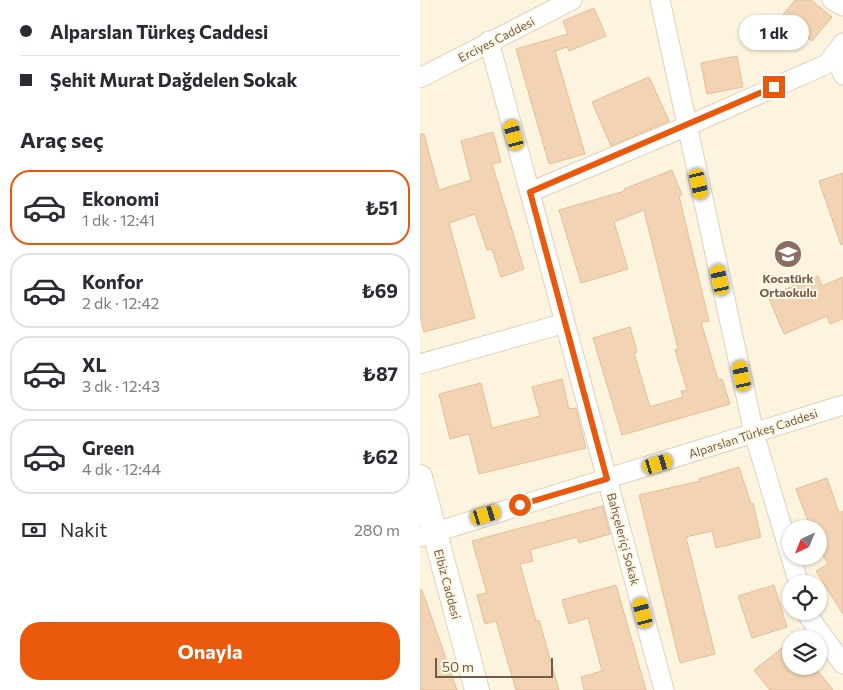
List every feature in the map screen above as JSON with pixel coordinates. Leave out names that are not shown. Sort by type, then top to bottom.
[{"type":"street","name":"Erciyes Caddesi","points":[[420,78],[572,0]]},
{"type":"street","points":[[660,0],[754,433],[796,575]]},
{"type":"street","points":[[832,0],[843,6]]},
{"type":"street","name":"Bahçeleriçi Sokak","points":[[489,41],[664,690]]},
{"type":"street","points":[[530,192],[687,126],[827,64],[839,48]]},
{"type":"street","points":[[839,48],[843,75]]},
{"type":"street","points":[[420,364],[565,323]]},
{"type":"street","name":"Alparslan Türkeş Caddesi","points":[[427,534],[843,405]]},
{"type":"street","name":"Elbiz Caddesi","points":[[420,477],[427,534],[477,690]]},
{"type":"street","points":[[811,620],[843,664]]},
{"type":"building","points":[[795,0],[811,0],[832,17],[812,41],[782,16]]},
{"type":"building","points":[[594,8],[606,36],[569,51],[567,47],[555,51],[585,154],[549,164],[516,49],[568,34],[563,21]]},
{"type":"building","points":[[737,56],[743,87],[707,94],[701,63]]},
{"type":"building","points":[[649,77],[669,121],[611,146],[592,102]]},
{"type":"building","points":[[493,132],[501,162],[492,164],[524,269],[501,277],[492,249],[487,250],[475,214],[449,223],[475,318],[424,332],[420,316],[420,134],[424,134],[439,190],[471,180],[461,141]]},
{"type":"building","points":[[672,170],[682,195],[679,196],[709,321],[701,322],[718,380],[722,379],[730,404],[622,435],[593,338],[630,327],[637,352],[634,353],[650,407],[683,397],[681,391],[687,390],[675,350],[678,349],[644,210],[614,222],[628,269],[581,283],[559,210],[625,191],[624,189]]},
{"type":"building","points":[[843,173],[843,244],[841,245],[819,181]]},
{"type":"building","points":[[818,276],[822,286],[843,277],[843,319],[830,324],[827,316],[784,334],[768,296]]},
{"type":"building","points":[[562,379],[569,409],[576,408],[586,448],[479,474],[469,434],[450,439],[439,394],[481,383],[492,428],[540,416],[532,387]]},
{"type":"building","points":[[739,467],[751,504],[753,503],[761,537],[716,548],[712,531],[686,537],[715,654],[680,663],[639,495],[700,481],[699,479]]},
{"type":"building","points":[[827,478],[839,513],[843,511],[843,614],[827,589],[827,575],[819,575],[816,571],[828,565],[828,520],[808,520],[796,489]]},
{"type":"building","points":[[603,506],[610,534],[579,543],[577,537],[530,550],[533,561],[520,564],[536,621],[539,620],[559,690],[516,690],[496,621],[485,624],[477,595],[487,593],[472,541]]},
{"type":"building","points":[[616,585],[646,690],[584,690],[581,677],[602,671],[588,618],[569,624],[562,600]]},
{"type":"building","points":[[774,585],[782,611],[782,620],[785,620],[787,627],[752,638],[738,596]]},
{"type":"building","points":[[420,590],[422,590],[457,690],[420,690]]},
{"type":"building","points":[[782,648],[782,675],[821,675],[833,690],[770,690],[754,670]]},
{"type":"place","name":"Kocatürk Ortaokulu","points":[[788,254]]},
{"type":"route","points":[[520,505],[607,479],[530,192],[774,87]]}]
